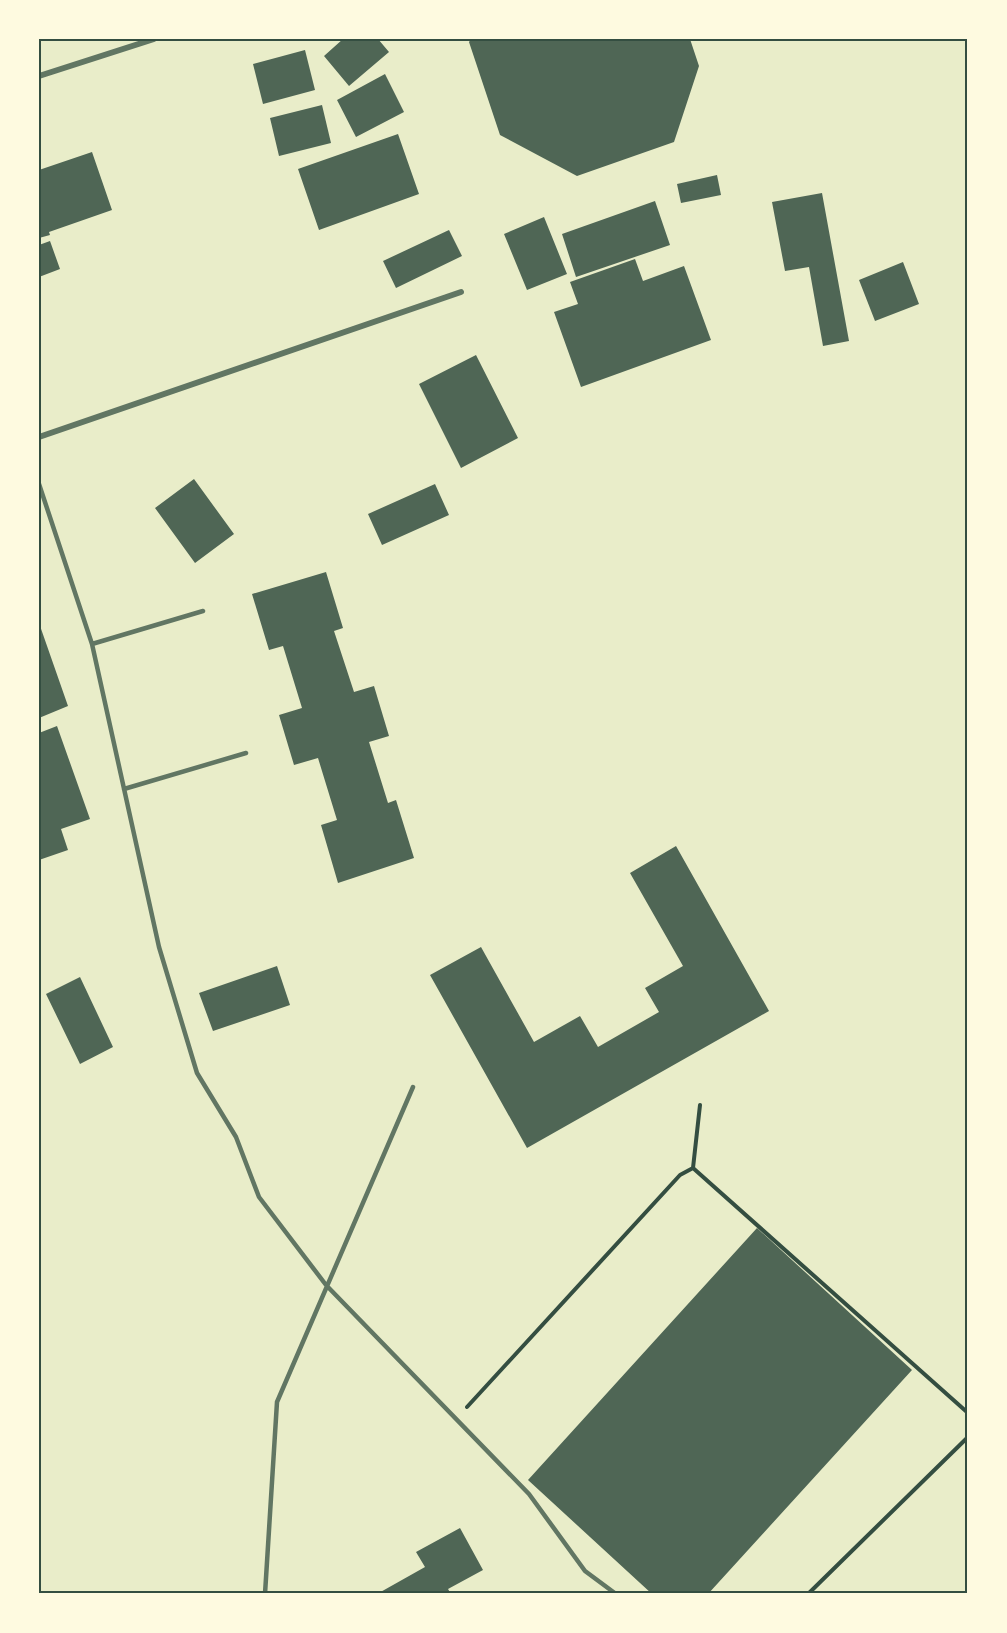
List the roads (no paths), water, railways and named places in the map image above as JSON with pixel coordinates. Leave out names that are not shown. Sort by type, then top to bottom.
[{"type":"street","points":[[39,76],[154,39]]},
{"type":"street","points":[[39,437],[461,292]]},
{"type":"lane","points":[[39,484],[92,644],[159,947],[196,1073],[236,1137],[259,1197],[326,1285],[530,1494],[585,1571],[616,1594]]},
{"type":"lane","points":[[92,644],[203,611]]},
{"type":"lane","points":[[124,789],[246,753]]},
{"type":"lane","points":[[265,1594],[277,1402],[412,1087]]}]
